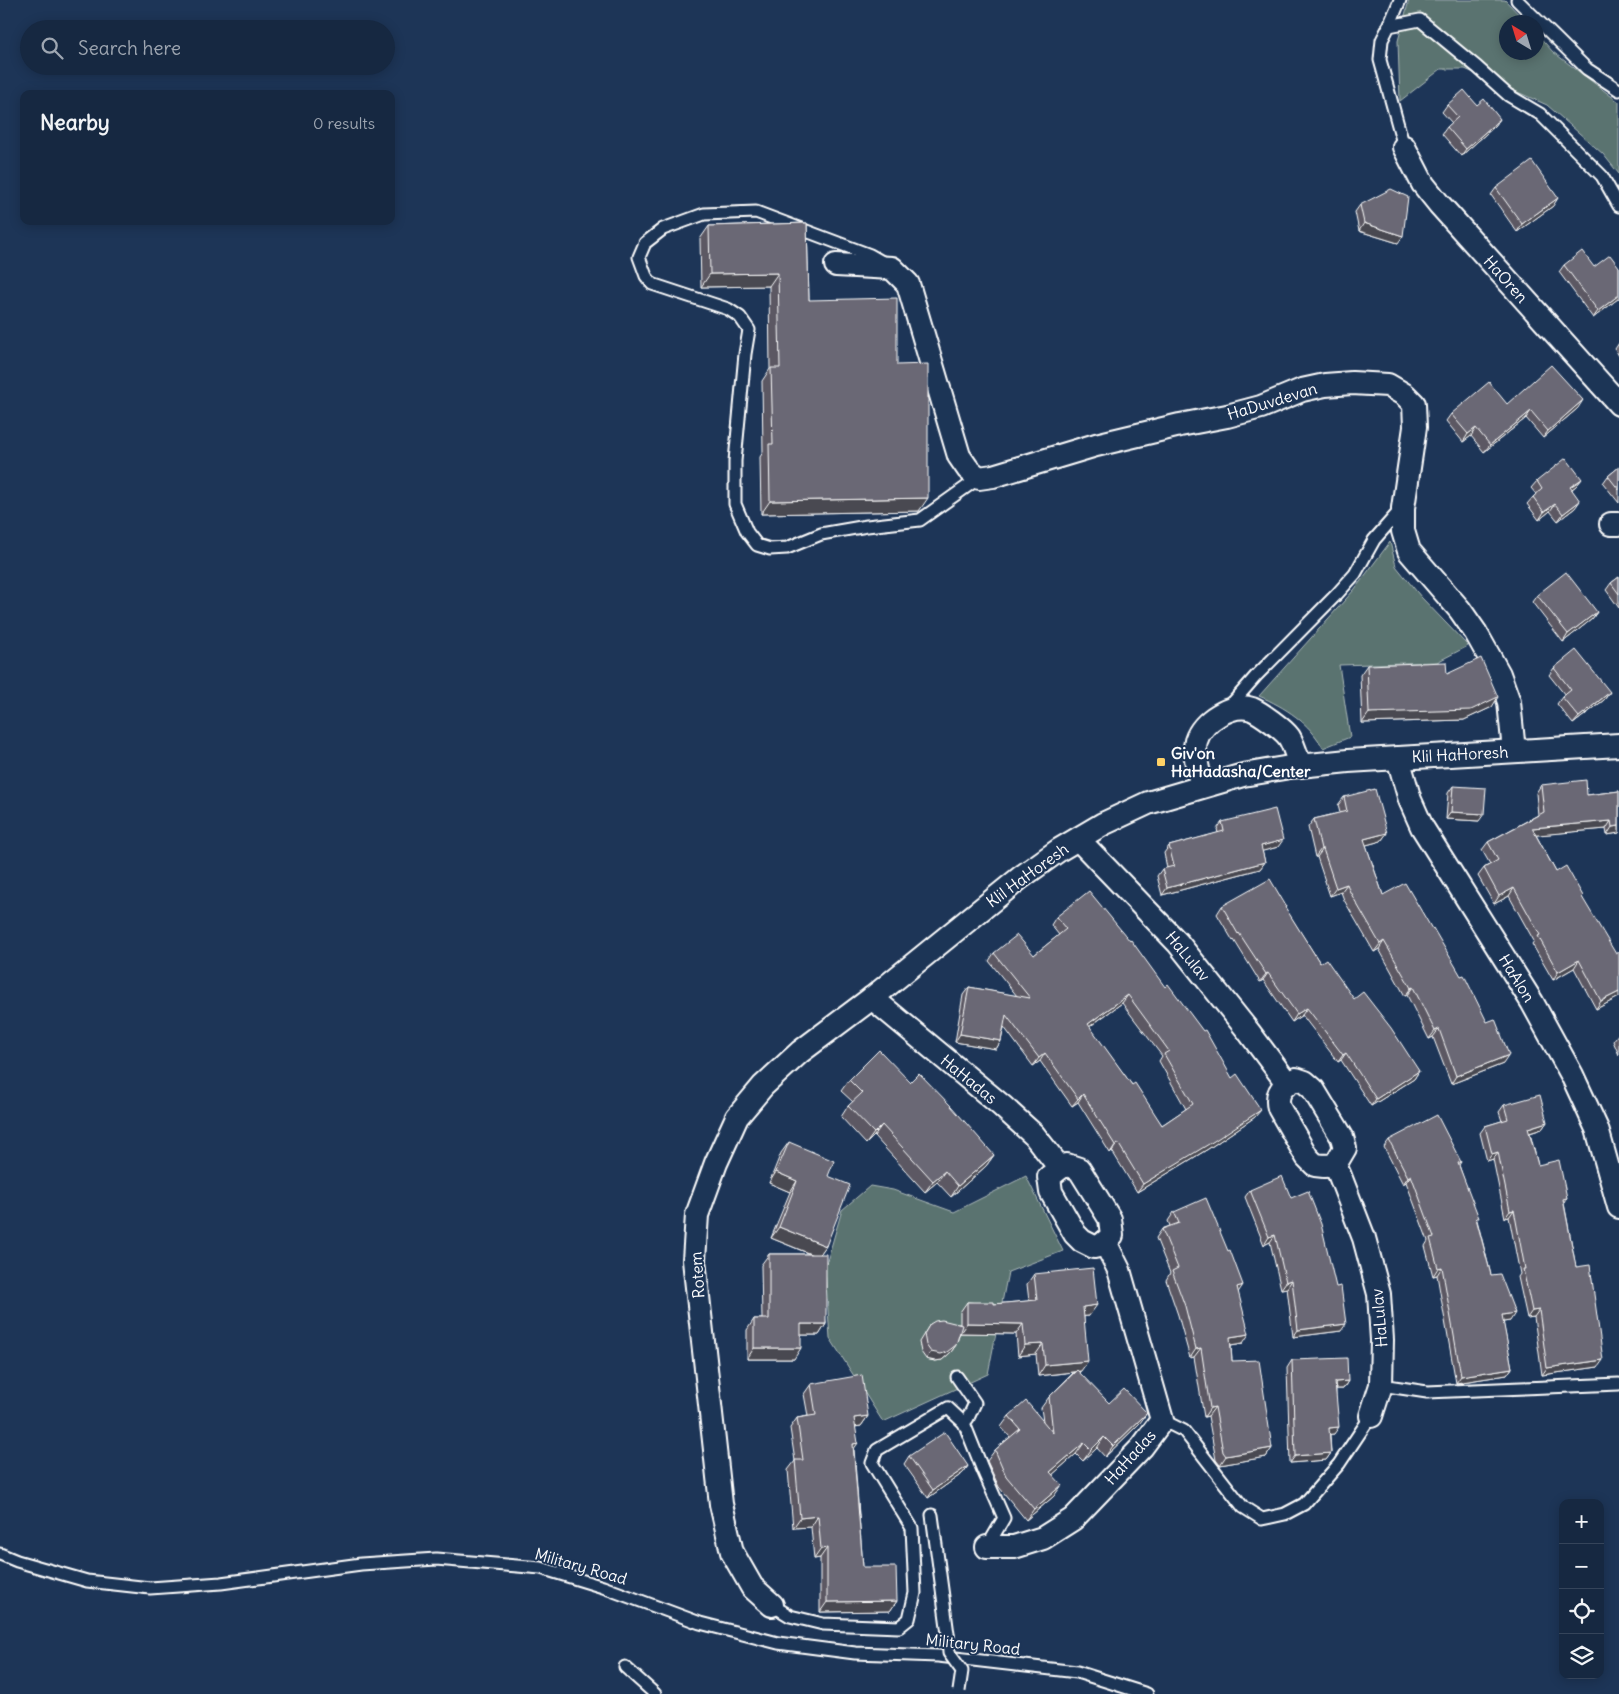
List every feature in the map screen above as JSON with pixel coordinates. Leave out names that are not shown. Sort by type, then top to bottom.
[{"type":"street","name":"HaOren","points":[[1404,147],[1423,184],[1439,204],[1619,404]]},
{"type":"street","points":[[836,265],[892,268],[908,284],[959,456],[968,469],[978,478]]},
{"type":"street","name":"HaDuvdevan","points":[[978,478],[993,476],[1096,445],[1261,407],[1302,390],[1325,384],[1388,385],[1414,404],[1415,427],[1403,508],[1403,531],[1409,551],[1460,610],[1476,633],[1499,674],[1509,702],[1514,751]]},
{"type":"street","points":[[1202,786],[1196,764],[1196,740],[1208,723],[1227,709],[1251,709],[1272,722],[1288,737],[1300,766]]},
{"type":"street","name":"Klil HaHoresh","points":[[872,998],[1020,878],[1059,850],[1103,824],[1148,803],[1243,775],[1300,766],[1398,758],[1619,745]]},
{"type":"street","name":"HaAlon","points":[[1398,758],[1410,800],[1422,827],[1532,1002],[1572,1075],[1597,1129],[1619,1207]]},
{"type":"street","name":"HaLulav","points":[[1078,838],[1178,943],[1244,1025],[1287,1083]]},
{"type":"street","name":"HaHadas","points":[[872,998],[1002,1106],[1034,1136],[1060,1168]]},
{"type":"street","name":"Rotem","points":[[772,1605],[752,1587],[732,1552],[721,1504],[694,1260],[697,1215],[716,1162],[738,1117],[763,1086],[800,1052],[872,998]]},
{"type":"street","points":[[1296,1079],[1305,1082],[1313,1089],[1342,1137],[1346,1148],[1335,1165],[1315,1165],[1307,1157],[1279,1108],[1277,1100],[1287,1083],[1296,1079]]},
{"type":"street","points":[[1067,1165],[1079,1169],[1090,1185],[1110,1219],[1112,1236],[1106,1242],[1103,1245],[1094,1246],[1082,1241],[1075,1234],[1051,1192],[1049,1177],[1060,1168],[1067,1165]]},
{"type":"street","name":"HaLulav","points":[[1335,1165],[1364,1238],[1379,1294],[1382,1385],[1370,1416]]},
{"type":"street","name":"HaHadas","points":[[987,1546],[1014,1547],[1043,1538],[1073,1519],[1142,1446],[1162,1420],[1118,1270],[1106,1242]]},
{"type":"lane","points":[[1400,0],[1382,40],[1380,60],[1404,147]]},
{"type":"lane","points":[[1517,0],[1586,69],[1619,90]]},
{"type":"lane","points":[[1389,26],[1420,20],[1426,24],[1508,95],[1540,114],[1602,176],[1619,206]]},
{"type":"lane","points":[[892,268],[870,254],[756,212],[704,214],[663,229],[646,243],[639,257],[646,276],[652,284],[728,309],[740,317],[749,330],[735,461],[735,504],[747,532],[758,545],[770,549],[788,548],[821,534],[920,520],[978,478]]},
{"type":"lane","points":[[1227,709],[1256,676],[1355,574],[1374,540],[1403,508]]},
{"type":"lane","points":[[957,1377],[975,1403],[964,1424]]},
{"type":"lane","points":[[1382,1385],[1427,1392],[1619,1384]]},
{"type":"lane","points":[[772,1605],[790,1616],[823,1624],[899,1627],[909,1619],[915,1594],[912,1528],[872,1463],[877,1450],[948,1408],[964,1424],[1004,1518],[987,1546]]},
{"type":"lane","points":[[1162,1420],[1184,1431],[1244,1507],[1262,1519],[1285,1514],[1304,1504],[1339,1464],[1370,1416]]},
{"type":"lane","points":[[932,1515],[949,1653],[962,1671],[959,1693]]},
{"type":"lane","name":"Military Road","points":[[0,1554],[17,1561],[87,1581],[150,1588],[221,1583],[362,1564],[436,1559],[542,1568],[603,1586],[700,1623],[778,1643],[855,1653],[938,1656],[1077,1672],[1147,1694]]},
{"type":"lane","points":[[625,1667],[655,1694]]},
{"type":"green space","points":[[1409,0],[1505,0],[1519,15],[1499,15],[1499,60],[1544,60],[1544,42],[1553,52],[1619,102],[1619,174],[1603,154],[1547,105],[1465,69],[1441,69],[1400,101],[1398,41]]},
{"type":"green space","points":[[1390,542],[1396,566],[1421,597],[1468,646],[1437,662],[1339,665],[1350,737],[1323,748],[1304,723],[1278,705],[1259,696],[1354,590]]},
{"type":"green space","points":[[1026,1176],[1063,1251],[1008,1272],[988,1374],[883,1422],[830,1338],[825,1268],[842,1210],[870,1186],[893,1190],[954,1212]]},
{"type":"building","points":[[1464,90],[1477,105],[1484,99],[1500,119],[1466,149],[1447,127],[1458,117],[1447,105]]},
{"type":"building","points":[[1532,161],[1558,198],[1522,224],[1496,188]]},
{"type":"building","points":[[1391,189],[1408,197],[1403,236],[1364,223],[1360,205]]},
{"type":"building","points":[[807,223],[809,300],[897,298],[897,365],[928,364],[928,498],[770,501],[769,444],[773,444],[771,368],[780,368],[778,273],[710,274],[709,226]]},
{"type":"building","points":[[1582,251],[1594,267],[1610,255],[1619,267],[1619,295],[1598,311],[1564,265]]},
{"type":"building","points":[[1551,365],[1583,400],[1548,431],[1531,411],[1490,445],[1476,428],[1468,434],[1451,414],[1489,382],[1507,404]]},
{"type":"building","points":[[1566,458],[1582,479],[1570,487],[1580,501],[1563,514],[1555,504],[1544,512],[1533,497],[1542,489],[1537,481]]},
{"type":"building","points":[[1619,467],[1619,490],[1608,476]]},
{"type":"building","points":[[1566,572],[1597,612],[1568,634],[1537,595]]},
{"type":"building","points":[[1619,577],[1619,594],[1611,583]]},
{"type":"building","points":[[1576,650],[1610,692],[1579,717],[1562,697],[1571,690],[1554,668]]},
{"type":"building","points":[[1481,658],[1498,697],[1471,710],[1369,713],[1367,665],[1446,662],[1447,674]]},
{"type":"building","points":[[1586,780],[1587,795],[1619,791],[1619,826],[1612,827],[1611,821],[1532,828],[1556,872],[1566,866],[1616,954],[1619,952],[1619,992],[1601,1001],[1579,960],[1558,972],[1514,888],[1499,896],[1484,868],[1498,860],[1488,842],[1544,812],[1541,785]]},
{"type":"building","points":[[1453,786],[1486,788],[1484,814],[1451,812]]},
{"type":"building","points":[[1375,789],[1387,833],[1364,839],[1383,895],[1405,883],[1461,976],[1464,975],[1487,1022],[1495,1019],[1509,1055],[1456,1076],[1439,1029],[1435,1031],[1413,987],[1411,988],[1384,941],[1380,944],[1347,884],[1336,888],[1323,849],[1321,849],[1314,819],[1347,811],[1344,797]]},
{"type":"building","points":[[1275,809],[1283,840],[1261,846],[1265,862],[1167,888],[1162,869],[1174,866],[1169,846],[1224,831],[1222,822]]},
{"type":"building","points":[[1270,879],[1320,963],[1326,959],[1354,999],[1363,992],[1391,1028],[1419,1071],[1376,1099],[1346,1053],[1343,1055],[1307,1008],[1297,1014],[1238,934],[1222,906]]},
{"type":"building","points":[[1089,891],[1131,940],[1165,987],[1168,984],[1203,1031],[1205,1030],[1232,1078],[1237,1074],[1261,1110],[1143,1184],[1118,1143],[1115,1145],[1083,1094],[1078,1099],[1045,1053],[1039,1058],[1006,1015],[1001,1041],[960,1034],[969,987],[1030,998],[994,953],[1017,935],[1034,955],[1066,929],[1056,917]],"holes":[[[1128,995],[1169,1051],[1164,1054],[1193,1104],[1162,1125],[1135,1083],[1132,1085],[1088,1024]]]},
{"type":"building","points":[[879,1050],[910,1082],[919,1073],[994,1155],[958,1186],[945,1171],[933,1181],[882,1125],[874,1133],[848,1106],[862,1093],[849,1080]]},
{"type":"building","points":[[1540,1095],[1547,1122],[1528,1128],[1538,1165],[1559,1160],[1567,1198],[1563,1199],[1576,1267],[1590,1265],[1603,1360],[1547,1368],[1539,1310],[1532,1311],[1514,1210],[1510,1211],[1498,1152],[1492,1154],[1485,1126],[1508,1119],[1504,1105]]},
{"type":"building","points":[[1437,1115],[1461,1162],[1458,1163],[1479,1218],[1476,1218],[1491,1275],[1500,1274],[1515,1313],[1502,1315],[1512,1368],[1461,1376],[1442,1267],[1438,1268],[1430,1238],[1434,1237],[1411,1175],[1408,1177],[1389,1140]]},
{"type":"building","points":[[789,1142],[834,1161],[828,1176],[850,1185],[826,1246],[779,1227],[797,1181],[776,1172]]},
{"type":"building","points":[[1282,1176],[1291,1198],[1308,1191],[1321,1224],[1336,1287],[1341,1286],[1346,1324],[1298,1330],[1292,1280],[1286,1282],[1275,1235],[1269,1237],[1250,1190]]},
{"type":"building","points":[[1206,1198],[1228,1251],[1230,1250],[1243,1285],[1237,1287],[1249,1334],[1230,1337],[1232,1361],[1259,1360],[1272,1448],[1226,1456],[1223,1452],[1215,1407],[1210,1408],[1201,1348],[1196,1349],[1185,1306],[1172,1271],[1178,1268],[1162,1229],[1179,1223],[1174,1212]]},
{"type":"building","points":[[769,1254],[826,1254],[826,1324],[801,1324],[801,1348],[754,1348],[754,1319],[769,1319]]},
{"type":"building","points":[[1093,1268],[1097,1305],[1083,1307],[1088,1361],[1045,1365],[1043,1344],[1025,1345],[1023,1324],[967,1323],[967,1302],[994,1302],[994,1304],[1037,1300],[1034,1274]]},
{"type":"building","points":[[942,1320],[962,1325],[956,1345],[941,1354],[931,1352],[926,1345],[924,1334],[930,1324]]},
{"type":"building","points":[[1347,1358],[1348,1381],[1335,1382],[1339,1427],[1329,1428],[1331,1453],[1295,1456],[1292,1360]]},
{"type":"building","points":[[1077,1370],[1109,1403],[1124,1389],[1147,1413],[1113,1446],[1104,1437],[1091,1450],[1084,1443],[1050,1472],[1062,1485],[1034,1509],[1006,1476],[995,1450],[1020,1429],[1009,1416],[1026,1401],[1053,1433],[1049,1397]]},
{"type":"building","points":[[862,1375],[868,1416],[854,1418],[858,1443],[853,1444],[863,1567],[896,1567],[897,1601],[827,1602],[827,1548],[821,1549],[818,1516],[800,1518],[795,1460],[803,1460],[797,1418],[816,1415],[811,1384]]},
{"type":"building","points":[[945,1432],[968,1466],[933,1490],[909,1456]]},
{"type":"place","name":"Giv'on HaHadasha/Center","points":[[1161,762]]}]
